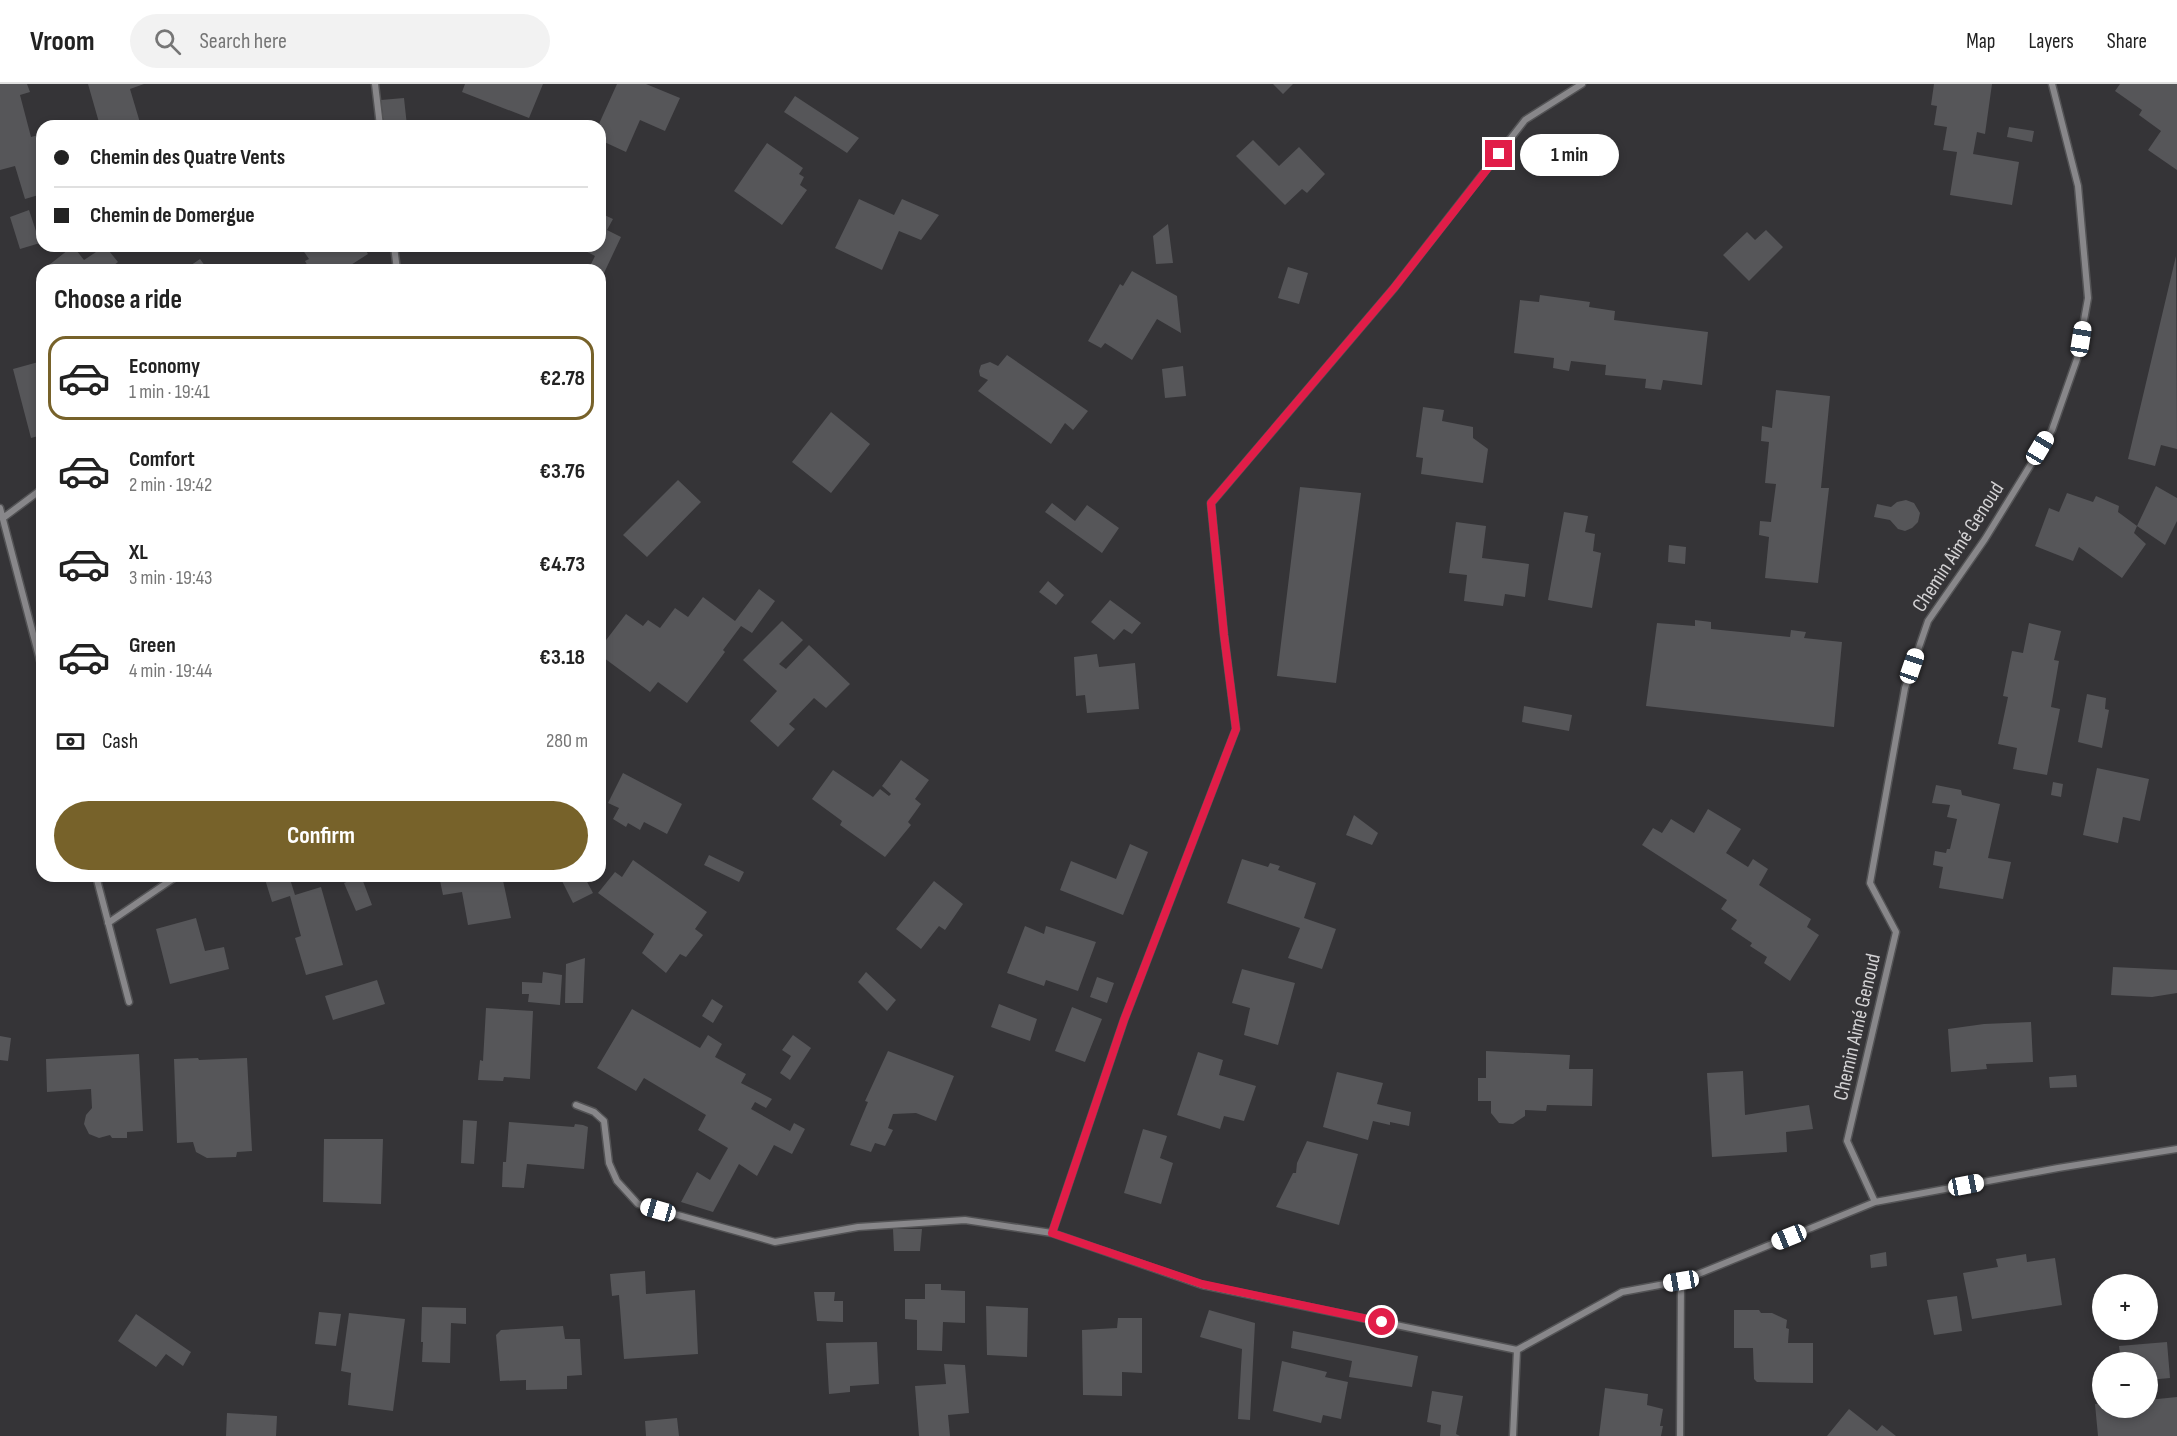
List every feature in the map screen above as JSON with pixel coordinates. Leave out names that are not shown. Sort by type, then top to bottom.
[{"type":"street","points":[[375,84],[379,120]]},
{"type":"street","points":[[1052,1233],[1124,1020],[1236,729],[1211,503],[1394,288],[1526,120],[1582,84]]},
{"type":"street","name":"Chemin Aimé Genoud","points":[[1875,1202],[1847,1141],[1896,932],[1870,883],[1905,688],[1928,621],[1985,539],[2052,430],[2078,359],[2088,298],[2078,186],[2052,84]]},
{"type":"street","points":[[3,518],[36,493]]},
{"type":"street","points":[[0,508],[36,645]]},
{"type":"street","points":[[98,882],[129,1002]]},
{"type":"street","points":[[108,923],[168,882]]},
{"type":"street","points":[[576,1105],[594,1112],[604,1122],[609,1163],[617,1181],[638,1204],[775,1242],[858,1227],[965,1220],[1052,1233],[1202,1284],[1517,1350],[1622,1292],[1681,1281],[1875,1202],[2058,1168],[2177,1149]]},
{"type":"street","points":[[1680,1436],[1681,1281]]},
{"type":"street","points":[[1513,1436],[1517,1350]]},
{"type":"building","points":[[0,84],[27,84],[30,92],[20,95],[31,137],[36,136],[36,196],[25,199],[15,166],[0,170]]},
{"type":"building","points":[[88,84],[144,84],[130,89],[139,120],[98,120]]},
{"type":"building","points":[[465,84],[543,84],[529,118],[462,92]]},
{"type":"building","points":[[617,84],[646,84],[680,98],[665,131],[640,120],[626,152],[606,143],[606,120],[601,120]]},
{"type":"building","points":[[1273,84],[1293,84],[1283,94]]},
{"type":"building","points":[[1934,84],[1992,84],[1985,134],[1977,132],[1973,154],[2019,162],[2012,205],[1950,195],[1957,152],[1943,150],[1947,127],[1934,125],[1937,106],[1931,105]]},
{"type":"building","points":[[2120,84],[2177,84],[2177,170],[2148,150],[2161,131],[2139,115],[2142,110],[2115,91]]},
{"type":"building","points":[[795,96],[859,138],[847,153],[784,112]]},
{"type":"building","points":[[404,98],[406,120],[383,120],[381,100]]},
{"type":"building","points":[[2009,127],[2034,131],[2032,142],[2007,137]]},
{"type":"building","points":[[1253,140],[1279,166],[1299,147],[1325,174],[1307,193],[1302,189],[1285,205],[1236,156]]},
{"type":"building","points":[[767,143],[803,168],[799,174],[804,177],[800,185],[807,190],[782,225],[734,191]]},
{"type":"building","points":[[859,199],[894,215],[902,199],[939,215],[921,240],[899,231],[882,270],[835,248]]},
{"type":"building","points":[[29,210],[36,231],[36,244],[20,249],[10,217]]},
{"type":"building","points":[[606,216],[613,219],[607,230],[621,237],[606,269],[606,264],[591,264],[595,256],[587,252],[606,252]]},
{"type":"building","points":[[1168,224],[1173,263],[1156,264],[1153,236]]},
{"type":"building","points":[[1766,230],[1783,247],[1749,281],[1723,255],[1747,232],[1755,240]]},
{"type":"building","points":[[65,252],[78,252],[84,260],[96,252],[110,252],[118,262],[116,264],[50,264]]},
{"type":"building","points":[[304,252],[367,252],[368,254],[352,264],[307,264],[305,261],[309,259]]},
{"type":"building","points":[[2176,256],[2177,449],[2161,445],[2155,466],[2128,459]]},
{"type":"building","points":[[200,259],[204,264],[193,264]]},
{"type":"building","points":[[1288,267],[1308,273],[1299,304],[1278,298]]},
{"type":"building","points":[[1132,271],[1177,296],[1181,333],[1157,319],[1132,360],[1105,343],[1101,348],[1088,341],[1120,284],[1123,286]]},
{"type":"building","points":[[1540,295],[1590,302],[1589,307],[1615,311],[1614,320],[1708,332],[1702,385],[1663,380],[1661,390],[1645,388],[1646,379],[1605,375],[1606,365],[1571,361],[1569,371],[1553,368],[1554,358],[1514,353],[1520,300],[1539,302]]},
{"type":"building","points":[[1007,355],[1088,411],[1073,430],[1065,423],[1051,444],[978,391],[988,380],[980,376],[981,365],[990,362],[998,366]]},
{"type":"building","points":[[36,363],[36,437],[31,438],[13,369]]},
{"type":"building","points":[[1183,366],[1186,396],[1165,398],[1162,369]]},
{"type":"building","points":[[1776,390],[1830,396],[1821,488],[1829,488],[1818,583],[1765,578],[1769,537],[1759,535],[1760,521],[1771,522],[1776,484],[1765,483],[1769,442],[1761,441],[1762,426],[1772,428]]},
{"type":"building","points":[[1423,407],[1444,410],[1442,421],[1473,427],[1473,438],[1488,449],[1483,483],[1421,474],[1423,458],[1416,457]]},
{"type":"building","points":[[831,412],[870,444],[831,493],[792,462]]},
{"type":"building","points":[[678,480],[701,502],[647,557],[623,535]]},
{"type":"building","points":[[2156,486],[2177,498],[2177,521],[2165,545],[2137,526]]},
{"type":"building","points":[[1300,487],[1361,493],[1336,683],[1277,676]]},
{"type":"building","points":[[2067,493],[2093,502],[2096,496],[2119,506],[2118,512],[2137,526],[2134,533],[2146,544],[2122,578],[2079,547],[2073,561],[2035,546],[2049,508],[2059,512]]},
{"type":"building","points":[[1906,500],[1914,503],[1920,513],[1918,522],[1912,528],[1905,531],[1898,529],[1890,520],[1874,517],[1877,504],[1891,507],[1897,502]]},
{"type":"building","points":[[1052,503],[1075,521],[1087,505],[1119,528],[1102,553],[1045,512]]},
{"type":"building","points":[[1564,512],[1588,516],[1585,532],[1595,534],[1593,551],[1601,553],[1592,608],[1548,600]]},
{"type":"building","points":[[1456,522],[1486,526],[1482,558],[1529,564],[1525,597],[1505,594],[1503,606],[1464,601],[1467,575],[1449,573]]},
{"type":"building","points":[[1669,545],[1686,547],[1685,564],[1668,562]]},
{"type":"building","points":[[1048,581],[1064,595],[1056,605],[1039,592]]},
{"type":"building","points":[[759,589],[775,601],[752,633],[741,626],[723,650],[725,652],[687,703],[658,682],[650,692],[606,659],[606,640],[626,614],[643,626],[648,620],[660,628],[675,608],[688,617],[703,597],[735,621]]},
{"type":"building","points":[[1110,600],[1141,623],[1132,634],[1124,629],[1114,640],[1091,622]]},
{"type":"building","points":[[1695,620],[1711,622],[1711,629],[1790,637],[1791,630],[1806,632],[1804,638],[1842,642],[1834,727],[1646,706],[1657,623],[1695,626]]},
{"type":"building","points":[[782,621],[803,640],[779,664],[786,669],[809,645],[850,684],[826,708],[814,698],[789,724],[795,729],[778,747],[750,721],[777,691],[743,660]]},
{"type":"building","points":[[2029,623],[2061,631],[2054,660],[2059,661],[2051,707],[2060,709],[2047,775],[2013,769],[2017,748],[1998,744],[2008,697],[2003,696],[2012,651],[2023,653]]},
{"type":"building","points":[[1097,654],[1099,667],[1135,663],[1139,709],[1087,713],[1085,695],[1076,696],[1074,657]]},
{"type":"building","points":[[2087,694],[2106,698],[2105,709],[2109,710],[2102,748],[2078,742]]},
{"type":"building","points":[[1524,706],[1572,715],[1569,731],[1522,722]]},
{"type":"building","points":[[901,760],[929,780],[915,799],[921,804],[908,822],[911,825],[885,857],[840,825],[842,821],[812,799],[833,770],[873,797],[880,789],[889,796],[891,794],[882,786]]},
{"type":"building","points":[[2097,768],[2149,779],[2140,821],[2123,817],[2118,843],[2083,835]]},
{"type":"building","points":[[623,773],[682,804],[667,834],[644,822],[640,830],[628,823],[626,827],[613,819],[619,808],[608,803]]},
{"type":"building","points":[[2053,782],[2063,784],[2061,797],[2051,795]]},
{"type":"building","points":[[1936,785],[1961,790],[1962,795],[2000,804],[1988,858],[2011,862],[2003,899],[1939,888],[1943,867],[1933,865],[1935,851],[1946,853],[1947,849],[1950,849],[1957,819],[1947,817],[1950,805],[1932,803]]},
{"type":"building","points":[[1708,809],[1741,829],[1726,853],[1748,867],[1753,859],[1768,869],[1759,885],[1811,919],[1807,927],[1819,935],[1790,981],[1764,963],[1767,957],[1750,946],[1752,943],[1731,929],[1737,920],[1721,909],[1727,900],[1642,845],[1653,828],[1662,833],[1671,819],[1694,833]]},
{"type":"building","points":[[1354,815],[1378,833],[1372,845],[1346,835]]},
{"type":"building","points":[[1130,844],[1148,852],[1123,915],[1060,890],[1071,861],[1116,879]]},
{"type":"building","points":[[709,855],[744,872],[739,882],[704,865]]},
{"type":"building","points":[[1242,859],[1268,867],[1270,863],[1280,866],[1278,870],[1316,883],[1304,918],[1336,929],[1322,969],[1288,958],[1300,928],[1227,903]]},
{"type":"building","points":[[633,860],[707,912],[695,929],[703,935],[686,957],[680,954],[666,973],[642,953],[654,934],[598,893],[615,872],[622,877]]},
{"type":"building","points":[[934,881],[963,904],[945,930],[939,926],[921,949],[896,929]]},
{"type":"building","points":[[266,882],[291,882],[295,895],[321,887],[343,965],[306,975],[295,938],[301,936],[290,896],[272,902]]},
{"type":"building","points":[[363,882],[372,905],[356,911],[344,883]]},
{"type":"building","points":[[440,882],[503,882],[511,918],[468,925],[462,892],[443,895]]},
{"type":"building","points":[[562,882],[587,882],[593,893],[573,903]]},
{"type":"building","points":[[196,918],[205,951],[224,947],[229,969],[170,984],[156,929]]},
{"type":"building","points":[[1025,926],[1044,934],[1046,926],[1096,942],[1078,991],[1046,980],[1044,986],[1007,973]]},
{"type":"building","points":[[585,958],[583,1003],[565,1003],[566,964]]},
{"type":"building","points":[[2113,967],[2177,970],[2177,993],[2152,997],[2111,995]]},
{"type":"building","points":[[1242,969],[1295,983],[1278,1045],[1244,1035],[1250,1008],[1232,1003]]},
{"type":"building","points":[[543,972],[562,975],[560,1005],[528,1002],[529,994],[522,994],[522,982],[542,983]]},
{"type":"building","points":[[866,972],[896,1000],[887,1011],[858,982]]},
{"type":"building","points":[[1097,977],[1114,983],[1107,1003],[1090,997]]},
{"type":"building","points":[[377,980],[385,1004],[333,1020],[325,996]]},
{"type":"building","points":[[712,999],[723,1006],[713,1023],[702,1016]]},
{"type":"building","points":[[999,1004],[1037,1019],[1030,1041],[991,1027]]},
{"type":"building","points":[[1072,1007],[1102,1019],[1085,1062],[1055,1051]]},
{"type":"building","points":[[486,1008],[533,1011],[530,1079],[504,1077],[503,1081],[478,1080],[480,1060],[483,1061]]},
{"type":"building","points":[[632,1009],[700,1048],[708,1035],[722,1044],[715,1057],[746,1074],[741,1083],[772,1099],[766,1108],[755,1102],[751,1109],[790,1131],[794,1123],[805,1129],[792,1154],[774,1145],[757,1176],[739,1164],[713,1212],[681,1202],[697,1172],[710,1180],[728,1148],[698,1130],[706,1115],[644,1078],[636,1091],[597,1068]]},
{"type":"building","points":[[2031,1022],[2033,1062],[1986,1064],[1987,1069],[1951,1072],[1948,1029],[1984,1024]]},
{"type":"building","points":[[793,1035],[811,1048],[790,1080],[780,1073],[791,1056],[782,1050]]},
{"type":"building","points":[[0,1036],[11,1038],[8,1061],[0,1060]]},
{"type":"building","points":[[888,1051],[954,1076],[936,1121],[916,1113],[893,1114],[888,1128],[893,1130],[885,1146],[875,1143],[871,1152],[850,1145],[868,1102],[865,1101]]},
{"type":"building","points":[[1486,1051],[1570,1055],[1569,1069],[1593,1069],[1592,1106],[1547,1105],[1546,1111],[1525,1110],[1525,1116],[1513,1124],[1499,1123],[1491,1113],[1491,1101],[1478,1101],[1478,1078],[1486,1078]]},
{"type":"building","points":[[1198,1052],[1223,1060],[1219,1075],[1256,1086],[1244,1121],[1224,1116],[1220,1129],[1177,1115]]},
{"type":"building","points":[[139,1054],[143,1131],[127,1132],[127,1138],[112,1138],[110,1135],[99,1138],[89,1134],[84,1124],[86,1115],[92,1108],[91,1089],[47,1092],[46,1059]]},
{"type":"building","points":[[198,1058],[199,1060],[247,1058],[252,1151],[237,1152],[236,1157],[207,1158],[196,1152],[193,1142],[177,1143],[174,1059]]},
{"type":"building","points":[[1743,1071],[1745,1115],[1809,1105],[1813,1129],[1786,1132],[1787,1152],[1712,1157],[1707,1073]]},
{"type":"building","points":[[1337,1072],[1383,1083],[1377,1104],[1411,1112],[1409,1126],[1373,1121],[1368,1140],[1323,1127]]},
{"type":"building","points":[[2076,1075],[2077,1087],[2050,1088],[2049,1077]]},
{"type":"building","points":[[463,1120],[477,1121],[474,1164],[461,1163]]},
{"type":"building","points":[[509,1122],[574,1127],[575,1124],[588,1127],[584,1169],[527,1164],[524,1188],[502,1187]]},
{"type":"building","points":[[1143,1129],[1167,1136],[1160,1158],[1173,1163],[1161,1204],[1124,1193]]},
{"type":"building","points":[[324,1139],[383,1139],[381,1204],[323,1202]]},
{"type":"building","points":[[1307,1141],[1358,1154],[1339,1225],[1276,1207],[1293,1173],[1296,1173],[1297,1163]]},
{"type":"building","points":[[893,1229],[922,1229],[920,1251],[894,1251]]},
{"type":"building","points":[[1886,1252],[1887,1266],[1871,1268],[1870,1255]]},
{"type":"building","points":[[2026,1254],[2027,1262],[2055,1258],[2062,1305],[1972,1319],[1963,1273],[1998,1267],[1996,1259]]},
{"type":"building","points":[[645,1271],[646,1294],[695,1290],[698,1354],[624,1359],[619,1295],[612,1296],[610,1274]]},
{"type":"building","points":[[925,1284],[941,1284],[941,1290],[965,1291],[965,1323],[943,1322],[942,1351],[917,1350],[917,1320],[905,1319],[905,1299],[925,1299]]},
{"type":"building","points":[[814,1292],[835,1292],[834,1301],[843,1301],[843,1322],[817,1321]]},
{"type":"building","points":[[1957,1296],[1962,1331],[1934,1335],[1927,1300]]},
{"type":"building","points":[[986,1306],[1028,1308],[1027,1357],[987,1355]]},
{"type":"building","points":[[422,1307],[466,1308],[466,1324],[451,1323],[450,1363],[422,1362]]},
{"type":"building","points":[[1209,1310],[1255,1323],[1250,1420],[1238,1419],[1242,1349],[1200,1337]]},
{"type":"building","points":[[1734,1310],[1759,1310],[1761,1313],[1772,1313],[1787,1320],[1788,1343],[1813,1343],[1813,1383],[1757,1382],[1754,1379],[1753,1348],[1734,1348]]},
{"type":"building","points":[[319,1312],[341,1314],[336,1346],[315,1344]]},
{"type":"building","points":[[349,1313],[405,1319],[393,1411],[348,1405],[351,1373],[341,1371]]},
{"type":"building","points":[[136,1314],[191,1352],[183,1366],[166,1354],[156,1367],[118,1341]]},
{"type":"building","points":[[1118,1318],[1142,1318],[1142,1373],[1122,1372],[1122,1396],[1083,1395],[1082,1330],[1117,1328]]},
{"type":"building","points":[[563,1326],[565,1339],[580,1339],[582,1375],[567,1376],[567,1389],[526,1390],[526,1380],[500,1381],[496,1335],[501,1330]]},
{"type":"building","points":[[1293,1331],[1418,1356],[1412,1387],[1349,1377],[1352,1361],[1291,1348]]},
{"type":"building","points":[[877,1342],[879,1384],[850,1386],[850,1392],[829,1394],[826,1343]]},
{"type":"building","points":[[2167,1342],[2170,1378],[2158,1379],[2158,1352],[2120,1352],[2119,1346]]},
{"type":"building","points":[[1282,1361],[1327,1372],[1325,1377],[1348,1382],[1341,1419],[1323,1415],[1321,1423],[1273,1411]]},
{"type":"building","points":[[944,1364],[965,1365],[969,1413],[948,1415],[950,1436],[919,1436],[915,1386],[946,1384]]},
{"type":"building","points":[[1605,1388],[1648,1394],[1647,1405],[1663,1409],[1661,1436],[1599,1436]]},
{"type":"building","points":[[1432,1391],[1463,1396],[1456,1434],[1460,1436],[1440,1436],[1441,1425],[1427,1422]]},
{"type":"building","points":[[2177,1397],[2177,1436],[2098,1436],[2096,1418],[2158,1418],[2158,1399]]},
{"type":"building","points":[[1849,1409],[1877,1431],[1882,1425],[1896,1436],[1827,1436]]},
{"type":"building","points":[[227,1413],[277,1416],[276,1436],[226,1436]]},
{"type":"building","points":[[677,1418],[679,1436],[646,1436],[645,1421]]},
{"type":"route","points":[[1382,1322],[1202,1284],[1052,1233],[1124,1020],[1236,729],[1211,503],[1394,288],[1499,154]]}]
